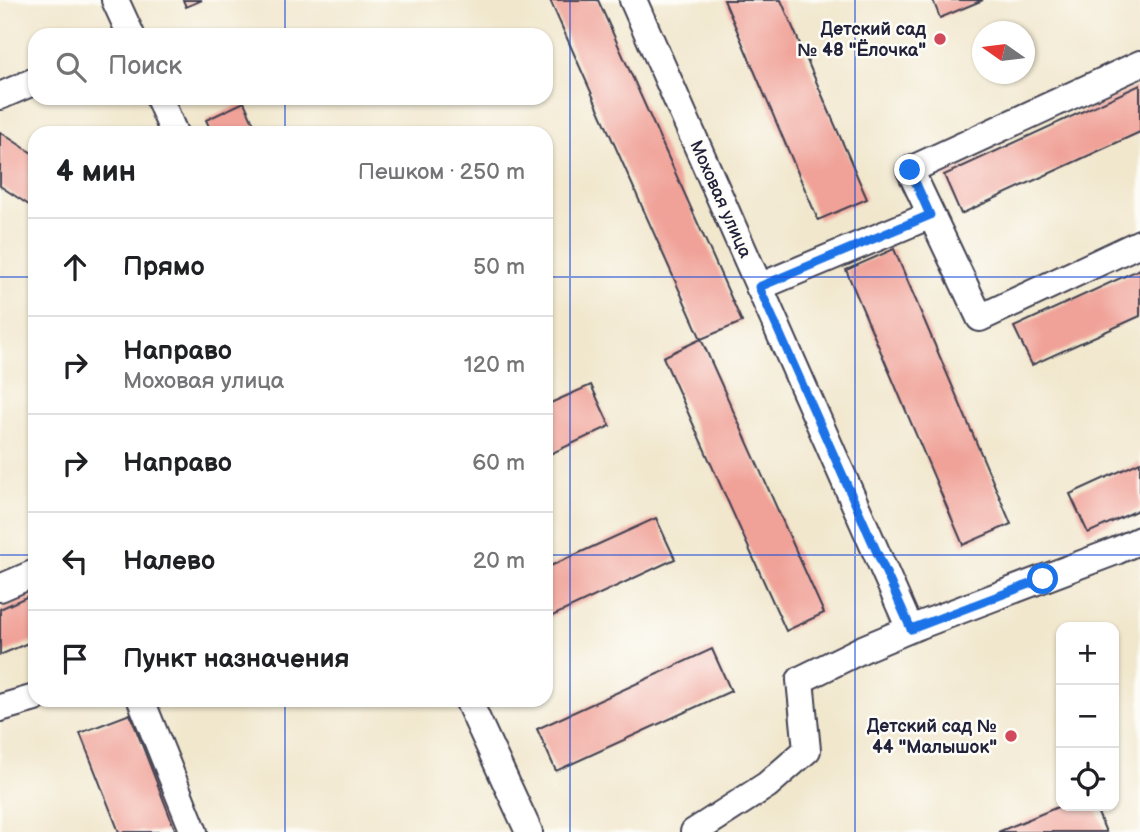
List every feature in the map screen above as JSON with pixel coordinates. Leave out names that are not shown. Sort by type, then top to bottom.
[{"type":"street","points":[[115,0],[128,28]]},
{"type":"street","name":"Моховая улица","points":[[633,0],[911,629]]},
{"type":"street","points":[[1140,64],[910,170],[980,317],[1140,243]]},
{"type":"street","points":[[0,96],[28,84]]},
{"type":"street","points":[[162,105],[171,126]]},
{"type":"street","points":[[759,287],[930,215]]},
{"type":"street","points":[[694,832],[767,785],[807,750],[800,680],[911,629],[1140,540]]},
{"type":"street","points":[[0,588],[28,576]]},
{"type":"street","points":[[0,708],[28,700]]},
{"type":"street","points":[[144,707],[194,832]]},
{"type":"street","points":[[471,707],[523,830]]},
{"type":"building","points":[[183,0],[202,0],[186,7]]},
{"type":"building","points":[[550,0],[598,0],[742,322],[701,339]]},
{"type":"building","points":[[724,0],[781,0],[867,199],[818,220]]},
{"type":"building","points":[[933,0],[983,0],[940,18]]},
{"type":"building","points":[[1140,85],[1140,132],[961,214],[944,175]]},
{"type":"building","points":[[238,105],[245,105],[255,126],[209,126],[206,120]]},
{"type":"building","points":[[0,132],[28,150],[28,204],[0,186]]},
{"type":"building","points":[[894,249],[1011,524],[963,545],[846,270]]},
{"type":"building","points":[[1140,269],[1140,316],[1032,365],[1014,327]]},
{"type":"building","points":[[701,339],[824,613],[786,631],[663,357]]},
{"type":"building","points":[[591,385],[610,426],[553,453],[553,402]]},
{"type":"building","points":[[1140,462],[1140,509],[1088,533],[1070,494]]},
{"type":"building","points":[[656,518],[675,559],[553,616],[553,565]]},
{"type":"building","points":[[28,596],[28,643],[0,655],[0,609]]},
{"type":"building","points":[[712,649],[731,691],[556,771],[537,729]]},
{"type":"building","points":[[130,714],[176,832],[119,832],[80,733]]},
{"type":"building","points":[[1056,808],[1056,811],[1097,811],[1106,832],[998,832]]},
{"type":"place","name":"Детский сад № 48 \"Ёлочка\"","points":[[940,39]]},
{"type":"place","name":"Детский сад № 44 \"Малышок\"","points":[[1011,736]]},
{"type":"route","points":[[910,170],[930,215],[759,287],[911,629],[1043,579]]}]
